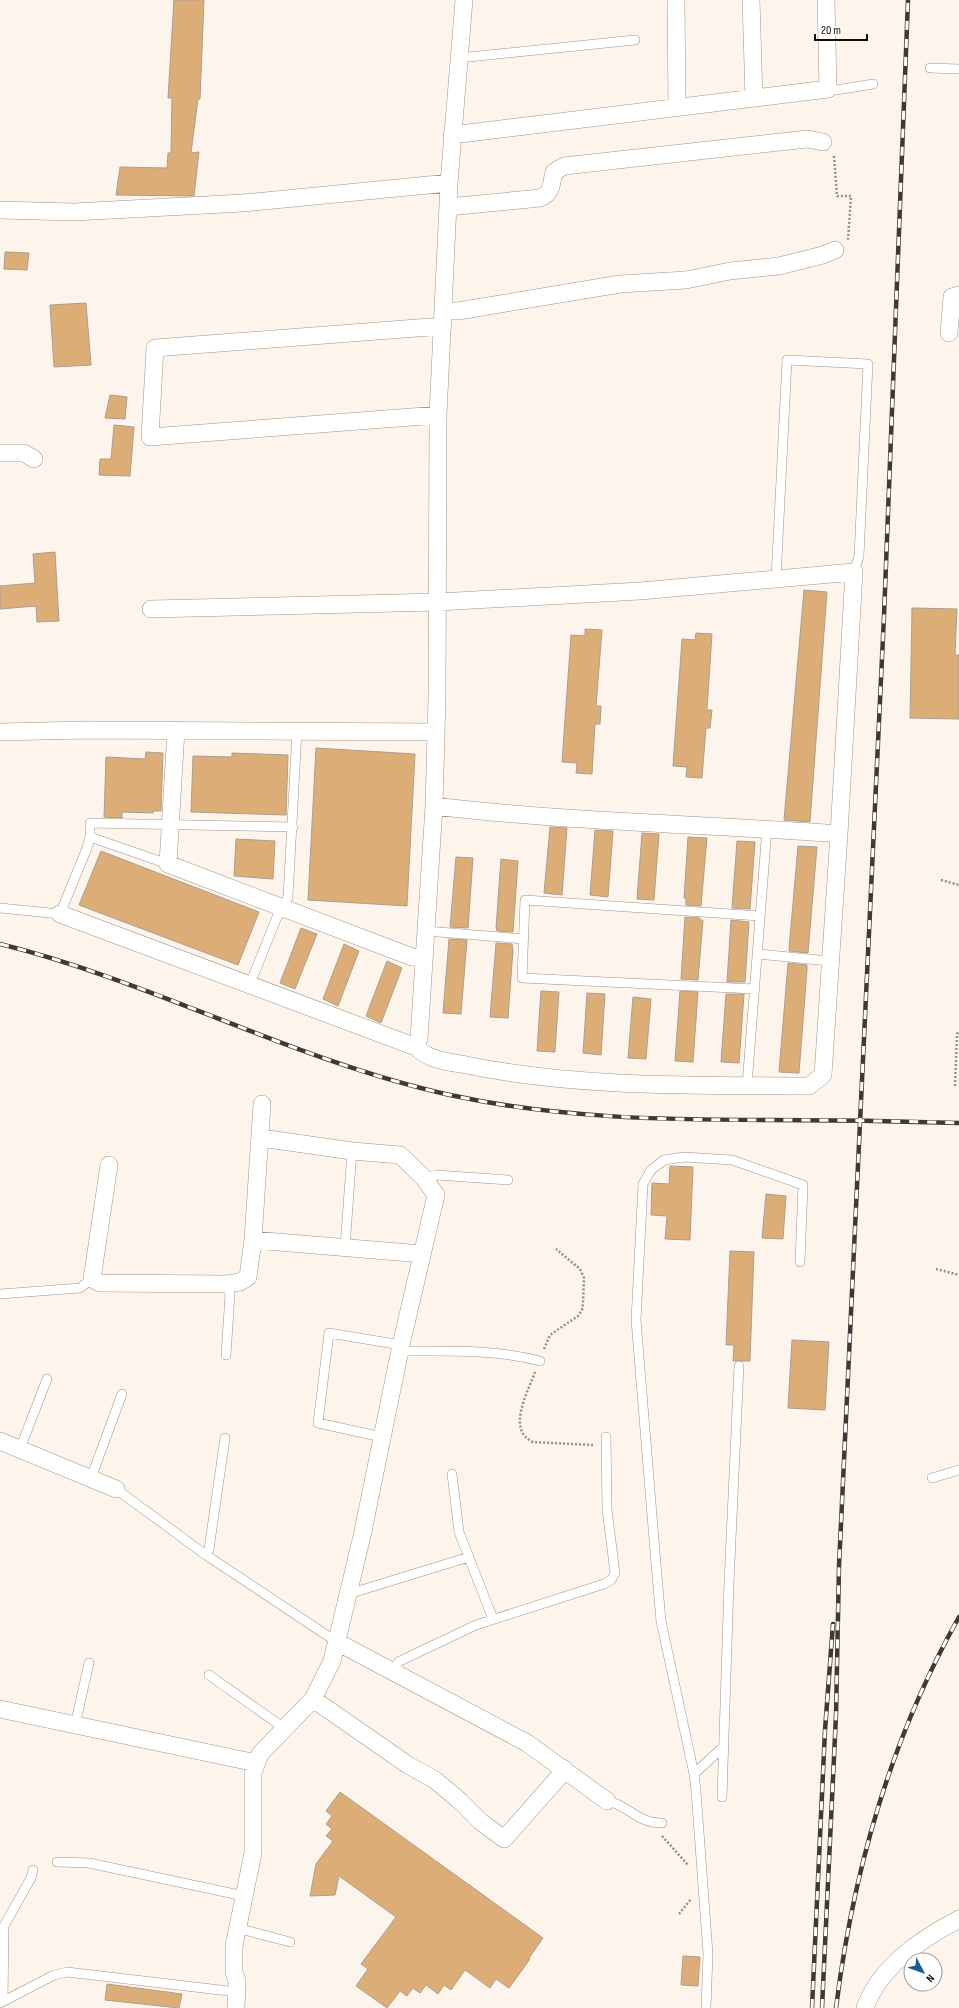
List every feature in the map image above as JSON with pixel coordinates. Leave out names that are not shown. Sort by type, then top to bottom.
[{"type":"street","points":[[416,1047],[419,1038],[434,806],[438,602],[438,415],[452,135],[464,0]]},
{"type":"street","points":[[676,0],[677,107]]},
{"type":"street","points":[[751,0],[754,98]]},
{"type":"street","points":[[452,135],[828,89],[826,0]]},
{"type":"street","points":[[448,207],[540,198],[545,196],[551,188],[554,172],[564,166],[807,139],[823,142]]},
{"type":"street","points":[[0,210],[74,212],[243,203],[449,183]]},
{"type":"street","points":[[438,415],[150,437],[155,348],[443,318],[458,311],[620,284],[686,280],[730,271],[779,266],[823,255],[834,250]]},
{"type":"street","points":[[949,333],[952,298],[959,295]]},
{"type":"street","points":[[0,453],[24,453],[34,458]]},
{"type":"street","points":[[60,914],[416,1047],[420,1052],[431,1057],[501,1072],[616,1083],[747,1086],[809,1086],[823,1075],[854,572],[640,591],[438,602],[151,609]]},
{"type":"street","points":[[0,732],[176,730],[436,732]]},
{"type":"street","points":[[176,730],[168,864],[412,957],[424,958]]},
{"type":"street","points":[[434,806],[509,815],[767,828],[839,834]]},
{"type":"street","points":[[108,1165],[92,1279],[100,1283],[226,1284],[240,1282],[248,1277],[253,1240],[261,1138],[262,1104]]},
{"type":"street","points":[[236,2000],[234,1952],[236,1928],[253,1853],[254,1827],[252,1783],[256,1763],[260,1754],[313,1699],[332,1661],[362,1536],[400,1348],[436,1195],[424,1178],[400,1154],[352,1151],[261,1138]]},
{"type":"street","points":[[253,1240],[422,1254]]},
{"type":"street","points":[[0,1441],[116,1489]]},
{"type":"street","points":[[337,1642],[527,1743],[607,1801]]},
{"type":"street","points":[[313,1699],[408,1765],[435,1780],[460,1801],[481,1822],[504,1839],[558,1778],[563,1768]]},
{"type":"street","points":[[0,1709],[256,1763]]},
{"type":"street","points":[[865,2008],[876,1985],[888,1969],[922,1943],[959,1919]]},
{"type":"lane","points":[[458,58],[635,40]]},
{"type":"lane","points":[[930,68],[959,69]]},
{"type":"lane","points":[[828,89],[836,90],[874,84]]},
{"type":"lane","points":[[776,579],[787,360],[868,364],[859,556],[854,572]]},
{"type":"lane","points":[[250,984],[288,897],[293,827],[297,731]]},
{"type":"lane","points":[[0,908],[60,914],[90,837],[90,823],[170,826],[293,827]]},
{"type":"lane","points":[[747,1086],[767,828]]},
{"type":"lane","points":[[90,837],[168,864]]},
{"type":"lane","points":[[755,989],[522,978],[525,900],[760,916]]},
{"type":"lane","points":[[426,931],[524,939]]},
{"type":"lane","points":[[758,954],[830,961]]},
{"type":"lane","points":[[345,1247],[352,1151]]},
{"type":"lane","points":[[706,2008],[708,1954],[694,1774],[661,1621],[636,1320],[643,1184],[651,1170],[664,1160],[684,1157],[732,1160],[803,1185],[800,1262]]},
{"type":"lane","points":[[424,1178],[437,1175],[508,1180]]},
{"type":"lane","points":[[0,1294],[80,1288],[92,1279]]},
{"type":"lane","points":[[226,1284],[230,1294],[226,1355]]},
{"type":"lane","points":[[382,1437],[318,1423],[329,1333],[400,1348],[494,1352],[540,1361]]},
{"type":"lane","points":[[722,1797],[739,1366]]},
{"type":"lane","points":[[20,1449],[47,1379]]},
{"type":"lane","points":[[91,1478],[122,1394]]},
{"type":"lane","points":[[206,1555],[210,1549],[225,1438]]},
{"type":"lane","points":[[391,1670],[400,1661],[476,1624],[604,1584],[610,1580],[615,1573],[607,1509],[606,1441]]},
{"type":"lane","points":[[932,1478],[959,1470]]},
{"type":"lane","points":[[452,1474],[459,1532],[492,1619]]},
{"type":"lane","points":[[116,1489],[206,1555],[337,1642]]},
{"type":"lane","points":[[349,1591],[355,1592],[469,1557]]},
{"type":"lane","points":[[74,1725],[89,1663]]},
{"type":"lane","points":[[209,1675],[284,1728]]},
{"type":"lane","points":[[694,1774],[723,1747]]},
{"type":"lane","points":[[607,1801],[614,1802],[641,1819],[662,1823]]},
{"type":"lane","points":[[57,1862],[89,1863],[244,1896]]},
{"type":"lane","points":[[33,1870],[31,1878],[4,1926],[2,2002],[54,1975],[67,1972],[236,2000]]},
{"type":"lane","points":[[236,1928],[290,1942]]},
{"type":"path","points":[[823,142],[834,154],[837,196],[851,196],[849,240],[834,250]]},
{"type":"path","points":[[941,880],[959,885]]},
{"type":"path","points":[[955,1086],[957,1034],[959,1031]]},
{"type":"path","points":[[556,1249],[580,1269],[584,1278],[582,1310],[578,1316],[550,1335],[521,1410],[521,1432],[525,1438],[533,1442],[606,1441]]},
{"type":"path","points":[[936,1269],[959,1275]]},
{"type":"path","points":[[651,1822],[692,1870]]},
{"type":"path","points":[[679,1914],[695,1894]]},
{"type":"building","points":[[174,0],[204,0],[200,99],[198,99],[191,153],[199,152],[194,196],[116,195],[120,167],[167,168],[168,153],[171,153],[172,98],[168,98]]},
{"type":"building","points":[[5,252],[29,253],[27,270],[4,269]]},
{"type":"building","points":[[86,303],[91,365],[54,367],[50,305]]},
{"type":"building","points":[[110,395],[127,397],[125,419],[105,418]]},
{"type":"building","points":[[114,425],[134,427],[130,476],[99,475],[100,459],[111,459]]},
{"type":"building","points":[[55,552],[59,621],[37,622],[36,606],[0,609],[0,586],[35,583],[33,554]]},
{"type":"building","points":[[804,590],[827,592],[810,822],[784,820]]},
{"type":"building","points":[[912,608],[957,609],[955,655],[959,655],[959,719],[910,718]]},
{"type":"building","points":[[585,629],[602,630],[596,706],[601,706],[600,724],[595,724],[592,774],[576,773],[577,763],[562,762],[571,635],[585,636]]},
{"type":"building","points":[[696,633],[712,634],[707,710],[712,710],[710,728],[706,728],[702,778],[686,777],[687,767],[673,766],[682,639],[695,640]]},
{"type":"building","points":[[316,748],[415,754],[407,906],[308,900]]},
{"type":"building","points":[[146,752],[163,753],[161,811],[153,811],[153,813],[122,812],[122,818],[104,817],[106,757],[145,759]]},
{"type":"building","points":[[232,753],[288,755],[286,815],[191,812],[193,756],[232,757]]},
{"type":"building","points":[[550,827],[567,828],[562,895],[544,893]]},
{"type":"building","points":[[595,830],[613,831],[608,897],[590,895]]},
{"type":"building","points":[[642,833],[659,834],[654,900],[637,899]]},
{"type":"building","points":[[688,837],[707,838],[701,906],[686,905],[686,898],[684,898]]},
{"type":"building","points":[[236,839],[275,841],[273,879],[234,876]]},
{"type":"building","points":[[737,841],[755,842],[750,909],[732,908]]},
{"type":"building","points":[[798,846],[817,847],[808,953],[789,951]]},
{"type":"building","points":[[101,851],[259,912],[238,965],[79,905]]},
{"type":"building","points":[[456,857],[473,858],[468,928],[450,927]]},
{"type":"building","points":[[501,859],[518,861],[513,932],[497,931],[496,928]]},
{"type":"building","points":[[685,917],[700,918],[700,920],[703,920],[698,980],[681,979]]},
{"type":"building","points":[[731,920],[749,922],[745,982],[727,982]]},
{"type":"building","points":[[301,928],[317,934],[295,989],[280,983]]},
{"type":"building","points":[[449,939],[467,940],[461,1014],[443,1013]]},
{"type":"building","points":[[496,943],[512,944],[513,950],[508,1018],[490,1017]]},
{"type":"building","points":[[344,944],[359,951],[338,1006],[323,999]]},
{"type":"building","points":[[387,961],[402,968],[381,1023],[366,1016]]},
{"type":"building","points":[[788,963],[807,965],[799,1073],[779,1072]]},
{"type":"building","points":[[541,991],[559,992],[555,1052],[537,1051]]},
{"type":"building","points":[[680,991],[698,992],[693,1062],[675,1061]]},
{"type":"building","points":[[587,993],[605,994],[601,1055],[583,1053]]},
{"type":"building","points":[[726,994],[744,994],[739,1063],[721,1062]]},
{"type":"building","points":[[633,997],[651,999],[646,1059],[628,1058]]},
{"type":"building","points":[[670,1166],[693,1167],[690,1240],[665,1239],[667,1216],[651,1215],[652,1183],[669,1184]]},
{"type":"building","points":[[766,1194],[786,1196],[783,1239],[762,1238]]},
{"type":"building","points":[[730,1251],[754,1252],[750,1361],[733,1361],[734,1345],[726,1345]]},
{"type":"building","points":[[792,1340],[829,1342],[825,1410],[788,1408]]},
{"type":"building","points":[[340,1792],[543,1938],[509,1988],[496,1979],[490,1988],[465,1970],[451,1990],[444,1985],[438,1994],[426,1985],[420,1993],[413,1988],[407,1996],[400,1991],[387,2008],[356,1986],[368,1969],[361,1964],[396,1917],[339,1876],[335,1895],[310,1896],[316,1864],[333,1841],[326,1836],[332,1829],[326,1824],[332,1816],[326,1811]]},
{"type":"building","points":[[683,1956],[700,1957],[698,1986],[681,1985]]},
{"type":"building","points":[[107,1984],[182,1994],[179,2008],[105,2000]]},
{"type":"railway","points":[[822,2008],[836,1715],[839,1566],[884,616],[908,0]]},
{"type":"railway","points":[[0,944],[57,960],[113,979],[336,1062],[392,1080],[450,1095],[490,1103],[570,1113],[650,1118],[959,1123]]},
{"type":"railway","points":[[836,2008],[843,1957],[853,1906],[864,1856],[878,1806],[913,1710],[959,1617]]},
{"type":"railway","points":[[812,2008],[825,1730],[833,1624]]}]
